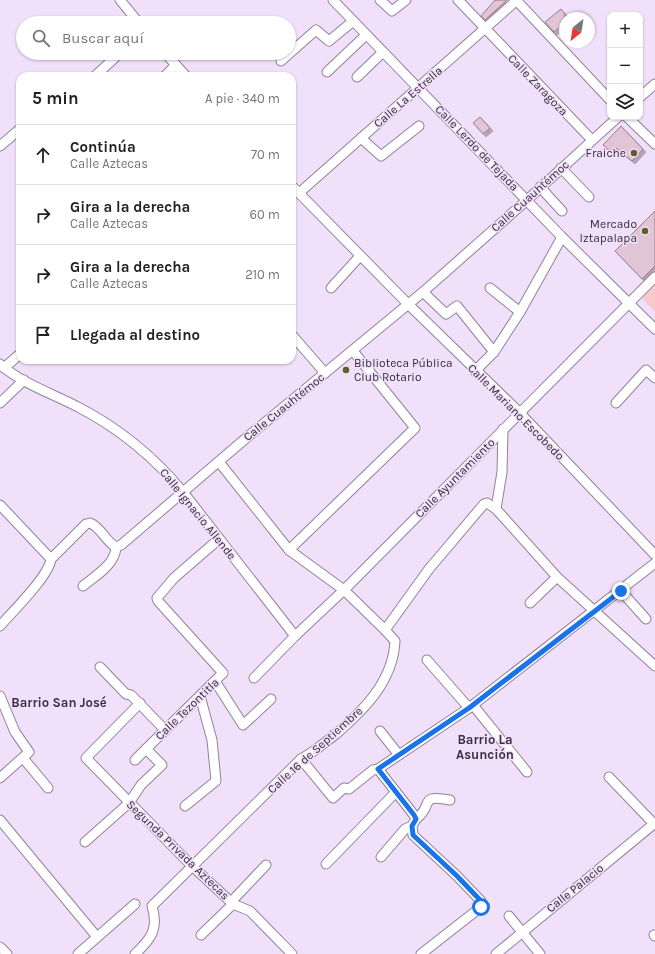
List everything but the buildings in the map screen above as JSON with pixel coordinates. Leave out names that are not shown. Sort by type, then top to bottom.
[{"type":"street","points":[[120,0],[133,16]]},
{"type":"street","name":"Calle Lerdo de Tejada","points":[[333,0],[352,22],[528,200],[562,237],[655,329]]},
{"type":"street","points":[[380,0],[392,11],[406,0]]},
{"type":"street","name":"Calle Zaragoza","points":[[458,0],[592,140]]},
{"type":"street","points":[[516,0],[607,97]]},
{"type":"street","name":"Calle La Estrella","points":[[299,193],[516,0]]},
{"type":"street","points":[[296,47],[316,30],[328,41],[352,22]]},
{"type":"street","points":[[326,72],[366,35]]},
{"type":"street","points":[[357,77],[383,52]]},
{"type":"street","points":[[99,72],[112,60]]},
{"type":"street","points":[[171,60],[182,72]]},
{"type":"street","points":[[169,72],[176,65]]},
{"type":"street","points":[[643,94],[655,84]]},
{"type":"street","name":"Calle Cuauhtémoc","points":[[116,547],[121,545],[423,292],[528,200],[540,187],[615,120]]},
{"type":"street","points":[[630,120],[655,144]]},
{"type":"street","points":[[361,138],[381,156],[419,126]]},
{"type":"street","points":[[0,146],[16,132]]},
{"type":"street","points":[[561,168],[589,197]]},
{"type":"street","points":[[540,187],[562,211]]},
{"type":"street","name":"Calle Mariano Escobedo","points":[[296,190],[475,371],[519,412],[655,555]]},
{"type":"street","points":[[475,371],[494,352],[520,312],[562,237]]},
{"type":"street","points":[[331,288],[360,256]]},
{"type":"street","name":"Calle Ayuntamiento","points":[[254,678],[295,636],[344,590],[519,412],[655,277]]},
{"type":"street","points":[[490,288],[520,312]]},
{"type":"street","points":[[423,292],[446,314],[457,306],[494,352]]},
{"type":"street","points":[[296,340],[325,373]]},
{"type":"street","points":[[289,550],[415,428],[353,351]]},
{"type":"street","points":[[2,366],[16,357]]},
{"type":"street","name":"Calle Ignacio Allende","points":[[2,366],[24,380],[81,408],[125,436],[156,462],[183,492],[295,636]]},
{"type":"street","points":[[616,403],[646,370],[655,378]]},
{"type":"street","points":[[0,403],[24,380]]},
{"type":"street","points":[[496,509],[502,472],[503,429]]},
{"type":"street","points":[[219,462],[289,550],[344,590],[385,630],[429,569],[480,507],[487,503],[496,509],[557,577],[655,666]]},
{"type":"street","points":[[0,505],[51,559]]},
{"type":"street","points":[[1,622],[35,586],[50,565],[51,559],[86,524],[90,523],[95,525],[111,544],[116,547],[112,562],[83,586]]},
{"type":"street","name":"Calle Tezontitla","points":[[85,842],[129,803],[141,785],[162,764],[146,749],[223,673],[158,601],[158,598],[174,578],[219,539]]},
{"type":"street","points":[[301,759],[333,798],[344,788],[349,789],[373,770],[378,769],[471,706],[621,591],[655,563]]},
{"type":"street","points":[[530,603],[557,577]]},
{"type":"street","points":[[621,591],[646,619]]},
{"type":"street","name":"Calle 16 de Septiembre","points":[[135,954],[151,936],[155,917],[152,906],[301,759],[312,754],[355,718],[381,686],[388,673],[395,652],[396,641],[385,630]]},
{"type":"street","points":[[427,660],[471,706],[527,772]]},
{"type":"street","points":[[100,667],[126,694],[131,695],[140,703],[165,730]]},
{"type":"street","points":[[215,681],[243,726],[270,699]]},
{"type":"street","points":[[0,696],[15,732],[29,752],[0,778]]},
{"type":"street","points":[[185,806],[216,781],[212,740],[200,696]]},
{"type":"street","name":"Segunda Privada Aztecas","points":[[140,703],[86,758],[192,866],[232,903],[250,911],[292,954]]},
{"type":"street","points":[[380,731],[399,755]]},
{"type":"street","points":[[134,760],[146,749]]},
{"type":"street","points":[[23,758],[48,788]]},
{"type":"street","points":[[378,769],[396,792],[414,823],[413,835],[457,876],[481,901],[481,907],[421,954]]},
{"type":"street","points":[[609,777],[654,824]]},
{"type":"street","points":[[326,864],[396,792]]},
{"type":"street","points":[[381,858],[405,829],[414,823],[420,816],[430,798],[433,797],[450,800]]},
{"type":"street","name":"Calle Palacio","points":[[496,954],[654,824]]},
{"type":"street","points":[[2,825],[97,937]]},
{"type":"street","points":[[201,935],[266,865]]},
{"type":"street","points":[[78,954],[135,904]]},
{"type":"street","points":[[509,916],[540,954]]},
{"type":"street","points":[[0,947],[7,954]]},
{"type":"shaded area","points":[[655,282],[655,312],[640,296]]},
{"type":"place","name":"Fraiche","points":[[634,153]]},
{"type":"place","name":"Mercado Iztapalapa","points":[[645,231]]},
{"type":"place","name":"Biblioteca Pública Club Rotario","points":[[346,370]]},
{"type":"district","name":"Barrio San José","points":[[59,702]]},
{"type":"district","name":"Barrio La Asunción","points":[[485,746]]},
{"type":"route","points":[[481,907],[481,901],[457,876],[413,835],[412,826],[416,819],[414,815],[378,769],[469,708],[621,591]]}]
